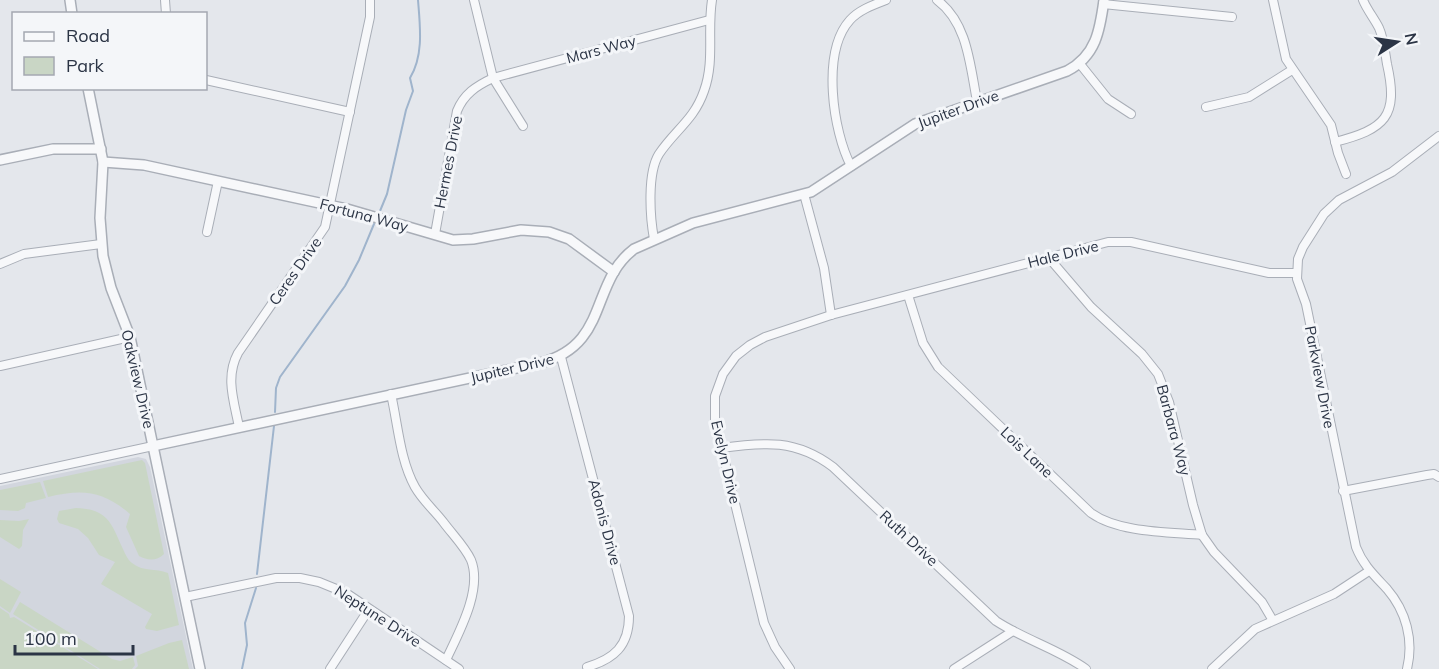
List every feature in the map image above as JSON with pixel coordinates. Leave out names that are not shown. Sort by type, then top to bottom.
[{"type":"street","name":"Ceres Drive","points":[[239,427],[230,381],[235,359],[321,235],[330,205],[370,18],[370,0]]},
{"type":"street","points":[[474,0],[493,78],[523,126]]},
{"type":"street","points":[[654,239],[651,201],[654,164],[664,147],[692,115],[704,93],[711,62],[709,20],[711,0]]},
{"type":"street","points":[[851,166],[841,141],[832,80],[833,59],[845,26],[851,19],[861,11],[886,0]]},
{"type":"street","points":[[937,0],[948,11],[961,31],[977,101]]},
{"type":"street","points":[[1273,0],[1284,54],[1292,70],[1327,118],[1346,174]]},
{"type":"street","points":[[1335,142],[1362,135],[1374,128],[1384,118],[1391,101],[1392,85],[1381,35],[1363,0]]},
{"type":"street","points":[[1131,114],[1108,99],[1080,64],[1095,44],[1103,2],[1232,17]]},
{"type":"street","name":"Mars Way","points":[[493,78],[709,20]]},
{"type":"street","name":"Jupiter Drive","points":[[0,479],[561,357],[587,332],[614,272],[626,254],[654,239],[712,217],[819,189],[915,124],[1051,77],[1080,64]]},
{"type":"street","points":[[1206,107],[1249,97],[1292,70]]},
{"type":"street","name":"Hermes Drive","points":[[435,234],[458,111],[470,91],[493,78]]},
{"type":"street","points":[[207,80],[350,112]]},
{"type":"street","name":"Oakview Drive","points":[[88,90],[103,162],[100,207],[101,244],[108,278],[130,338],[200,669]]},
{"type":"street","points":[[1297,273],[1298,259],[1303,247],[1328,209],[1344,197],[1392,171],[1439,136]]},
{"type":"street","points":[[0,160],[53,149],[101,149]]},
{"type":"street","name":"Fortuna Way","points":[[103,162],[144,165],[330,205],[447,238],[467,240],[521,230],[549,232],[568,239],[614,272]]},
{"type":"street","points":[[207,232],[218,181]]},
{"type":"street","points":[[804,194],[824,268],[831,315]]},
{"type":"street","name":"Hale Drive","points":[[831,315],[1108,242],[1123,241],[1269,273],[1297,273]]},
{"type":"street","points":[[0,264],[24,254],[101,244]]},
{"type":"street","name":"Barbara Way","points":[[1049,258],[1091,307],[1142,354],[1158,374],[1169,402],[1202,535],[1214,552],[1262,602],[1272,619]]},
{"type":"street","name":"Parkview Drive","points":[[1297,273],[1306,304],[1343,491],[1358,553],[1369,571],[1395,599],[1405,620],[1410,645],[1407,669]]},
{"type":"street","name":"Lois Lane","points":[[908,295],[923,343],[933,362],[1091,513],[1104,521],[1118,525],[1202,535]]},
{"type":"street","name":"Evelyn Drive","points":[[790,669],[775,647],[764,623],[721,447],[716,421],[715,396],[729,364],[750,345],[765,337],[831,315]]},
{"type":"street","points":[[0,366],[130,338]]},
{"type":"street","name":"Adonis Drive","points":[[561,357],[629,616],[627,635],[620,648],[603,662],[585,668]]},
{"type":"street","points":[[391,394],[412,481],[420,495],[466,551],[473,568],[473,585],[468,607],[446,660]]},
{"type":"street","name":"Ruth Drive","points":[[721,447],[768,443],[796,447],[817,455],[834,467],[996,621],[1012,631],[1059,652],[1086,669]]},
{"type":"street","points":[[1343,491],[1427,475],[1434,474],[1439,477]]},
{"type":"street","points":[[1212,669],[1248,633],[1272,619],[1322,600],[1369,571]]},
{"type":"street","name":"Neptune Drive","points":[[185,597],[264,580],[294,578],[328,585],[346,593],[459,669]]},
{"type":"street","points":[[330,669],[369,609]]},
{"type":"street","points":[[954,669],[1012,631]]},
{"type":"shaded area","points":[[138,457],[146,459],[150,467],[193,669],[0,669],[0,486]]},
{"type":"green space","points":[[142,460],[145,463],[164,554],[155,559],[139,556],[126,527],[130,514],[120,506],[101,496],[91,494],[71,493],[48,497],[43,481]]},
{"type":"green space","points":[[40,482],[46,498],[26,503],[25,508],[18,511],[0,510],[0,490]]},
{"type":"green space","points":[[76,508],[95,511],[106,518],[132,563],[140,568],[168,573],[179,625],[157,631],[146,629],[152,614],[101,584],[115,562],[99,555],[88,538],[78,529],[59,523],[57,519],[59,511]]},
{"type":"green space","points":[[29,519],[23,530],[22,546],[19,549],[0,537],[0,520]]},
{"type":"green space","points":[[0,579],[21,592],[10,613],[0,606]]},
{"type":"green space","points":[[20,602],[112,659],[120,661],[133,657],[135,665],[132,669],[100,669],[13,614]]},
{"type":"green space","points":[[0,608],[9,614],[10,618],[14,617],[98,669],[0,669]]},
{"type":"green space","points":[[182,640],[189,669],[135,669],[138,666],[136,656]]},
{"type":"waterway","points":[[380,211],[387,194],[406,110],[413,91],[410,78],[417,60],[420,40],[418,0]]},
{"type":"waterway","points":[[275,412],[276,388],[280,377],[345,286],[374,224]]},
{"type":"waterway","points":[[257,574],[274,426]]},
{"type":"waterway","points":[[242,669],[247,645],[245,623],[256,588]]}]
